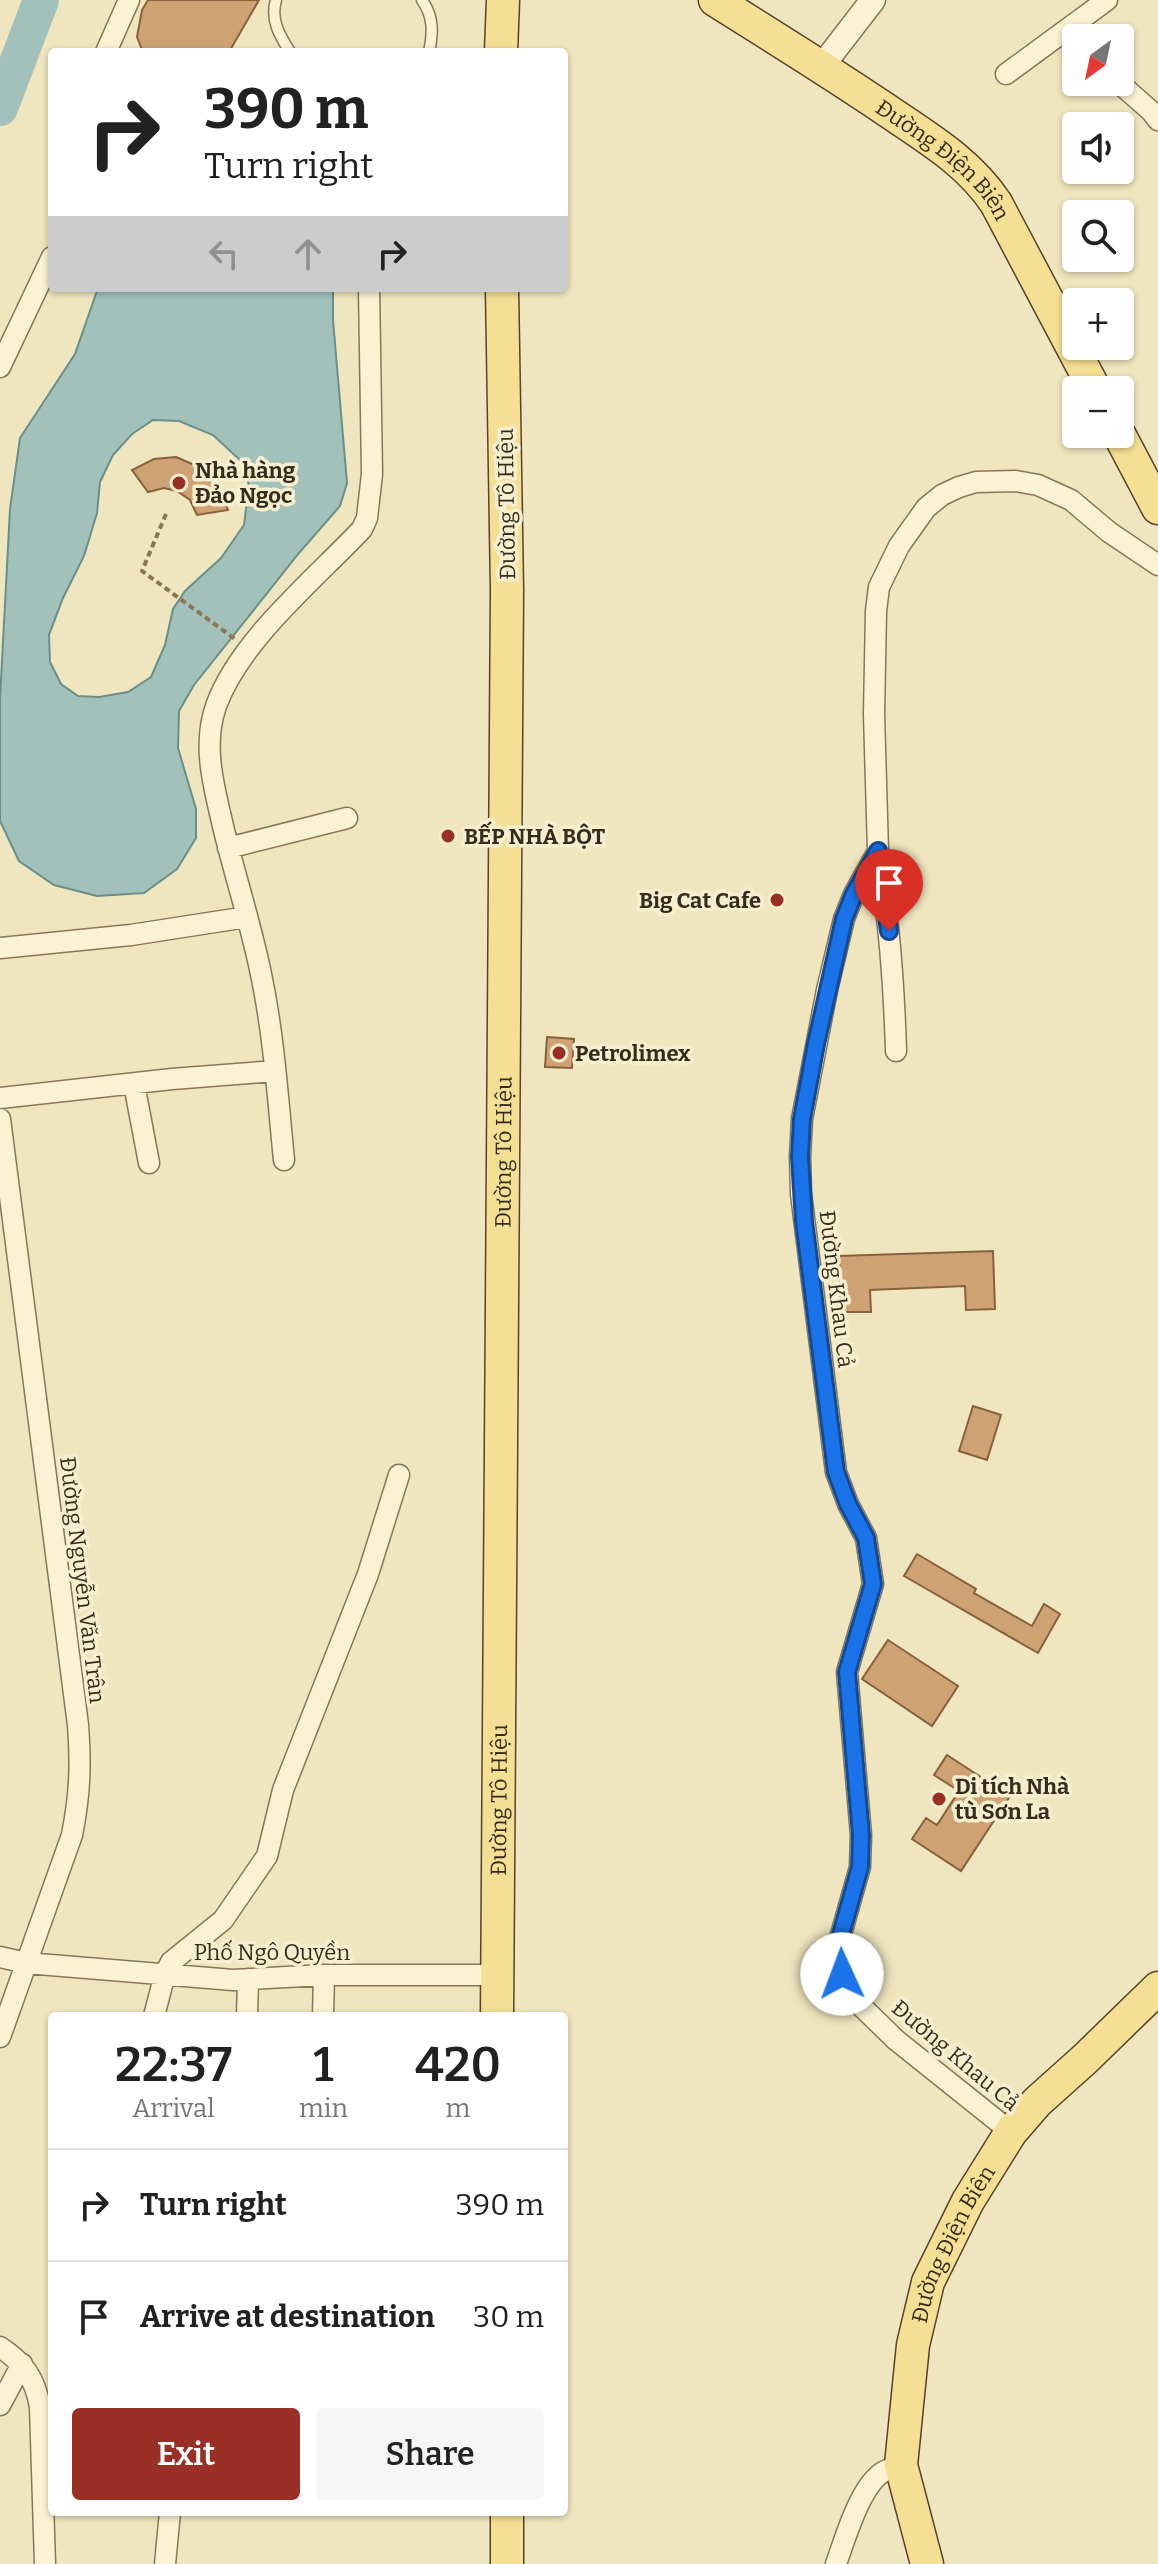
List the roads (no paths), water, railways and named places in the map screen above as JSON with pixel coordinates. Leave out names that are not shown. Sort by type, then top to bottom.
[{"type":"main road","points":[[501,48],[503,0]]},
{"type":"main road","name":"Đường Điện Biên","points":[[715,0],[822,66],[955,157],[981,181],[996,203],[1088,376]]},
{"type":"main road","name":"Đường Tô Hiệu","points":[[497,2012],[507,590],[502,292]]},
{"type":"main road","points":[[1126,448],[1158,508]]},
{"type":"main road","name":"Đường Điện Biên","points":[[927,2564],[901,2465],[913,2345],[928,2282],[968,2201],[1011,2132],[1037,2102],[1158,1988]]},
{"type":"main road","points":[[507,2516],[507,2564]]},
{"type":"street","points":[[108,48],[129,0]]},
{"type":"street","points":[[822,66],[873,0]]},
{"type":"street","points":[[1087,24],[1107,0]]},
{"type":"street","points":[[1006,74],[1062,42]]},
{"type":"street","points":[[1134,95],[1156,113]]},
{"type":"street","points":[[0,367],[48,265]]},
{"type":"street","points":[[284,1160],[263,980],[228,848],[210,759],[210,735],[216,707],[233,675],[263,632],[362,529],[367,518],[372,474],[369,292]]},
{"type":"street","points":[[896,1051],[894,981],[878,851],[874,714],[879,587],[905,536],[926,508],[942,495],[976,482],[1016,481],[1038,485],[1071,500],[1109,532],[1158,565]]},
{"type":"street","points":[[228,848],[347,818]]},
{"type":"street","name":"Đường Khau Cả","points":[[878,851],[844,919],[802,1119],[800,1157],[804,1221],[836,1472],[866,1538],[873,1584],[847,1672],[861,1835],[860,1867],[840,1938],[842,1974],[858,2003],[896,2040],[1011,2132]]},
{"type":"street","points":[[0,948],[131,935],[247,917]]},
{"type":"street","points":[[0,1098],[275,1071]]},
{"type":"street","points":[[134,1084],[149,1163]]},
{"type":"street","name":"Đường Nguyễn Văn Trân","points":[[0,1119],[78,1725],[81,1769],[79,1802],[72,1835],[0,2037]]},
{"type":"street","points":[[155,2012],[171,1962],[223,1920],[267,1856],[283,1790],[368,1574],[399,1475]]},
{"type":"street","name":"Phố Ngô Quyền","points":[[1,1958],[26,1963],[248,1979],[324,1975],[496,1975]]},
{"type":"street","points":[[323,2012],[324,1975]]},
{"type":"street","points":[[247,2012],[248,1979]]},
{"type":"street","points":[[0,2347],[22,2364],[37,2387],[45,2564]]},
{"type":"street","points":[[0,2405],[22,2364]]},
{"type":"street","points":[[836,2564],[860,2503],[871,2484],[882,2472],[901,2465]]},
{"type":"street","points":[[165,2564],[170,2516]]},
{"type":"lane","points":[[276,0],[277,29],[288,48]]},
{"type":"lane","points":[[422,0],[429,9],[433,33],[430,48]]},
{"type":"water","points":[[97,292],[333,292],[347,483],[340,506],[194,685],[179,711],[178,748],[196,809],[196,838],[177,869],[144,893],[97,896],[54,885],[19,861],[0,821],[0,699],[10,509],[20,438],[75,354]],"holes":[[[153,420],[179,421],[213,435],[240,460],[249,485],[244,525],[221,558],[185,591],[173,609],[165,645],[151,677],[128,692],[99,697],[78,696],[61,684],[50,662],[49,635],[84,556],[97,513],[100,482],[113,455],[132,434]]]},
{"type":"waterway","points":[[0,108],[41,0]]},
{"type":"place","name":"Nhà hàng Đảo Ngọc","points":[[179,483]]},
{"type":"place","name":"BẾP NHÀ BỘT","points":[[448,836]]},
{"type":"place","name":"Big Cat Cafe","points":[[777,900]]},
{"type":"place","name":"Petrolimex","points":[[559,1053]]},
{"type":"place","name":"Di tích Nhà tù Sơn La","points":[[939,1799]]}]
